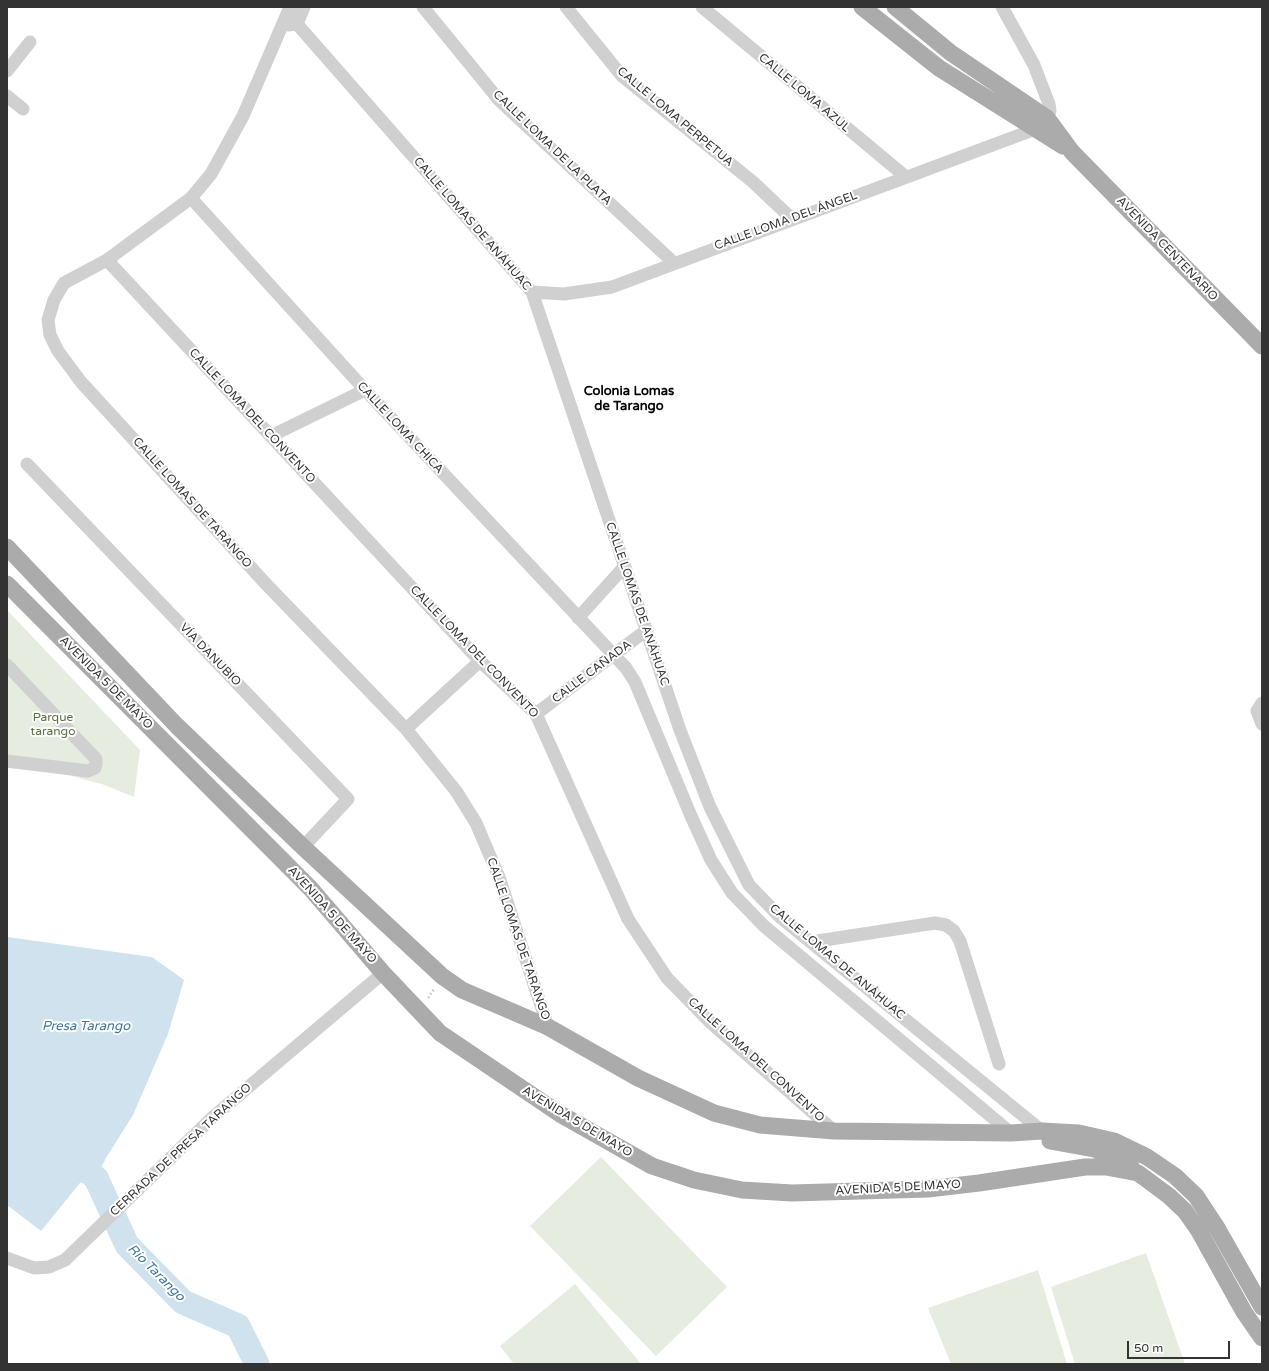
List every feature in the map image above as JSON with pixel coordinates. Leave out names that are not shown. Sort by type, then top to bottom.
[{"type":"main road","name":"AVENIDA CENTENARIO","points":[[862,7],[939,68],[1042,124]]},
{"type":"main road","name":"AVENIDA CENTENARIO","points":[[895,7],[1042,124],[1072,152],[1262,346]]},
{"type":"main road","name":"AVENIDA 5 DE MAYO","points":[[7,547],[177,726],[303,847],[442,976],[482,1000],[548,1028],[638,1078],[714,1113],[760,1126],[834,1131],[1011,1134],[1042,1131],[1078,1133],[1114,1141],[1147,1157],[1175,1176],[1196,1196],[1217,1228],[1262,1307]]},
{"type":"main road","name":"AVENIDA 5 DE MAYO","points":[[7,584],[311,890],[383,973],[440,1034],[470,1056],[560,1114],[652,1166],[694,1180],[742,1190],[792,1193],[928,1189],[1085,1167],[1106,1167],[1138,1173],[1169,1196],[1185,1211],[1199,1231],[1244,1312],[1262,1338]]},
{"type":"main road","points":[[1011,1134],[1094,1148],[1114,1156],[1138,1173]]},
{"type":"street","name":"CALLE LOMAS DE TARANGO","points":[[290,7],[243,116],[211,174],[191,198],[107,260],[64,283],[54,300],[48,320],[50,335],[58,351],[81,382],[266,584],[406,729],[456,790],[476,823],[499,877],[548,1028]]},
{"type":"street","points":[[283,26],[297,24],[304,7]]},
{"type":"street","name":"CALLE LOMA DE LA PLATA","points":[[423,7],[499,100],[674,263]]},
{"type":"street","name":"CALLE LOMA PERPETUA","points":[[566,7],[622,76],[753,182],[792,219]]},
{"type":"street","name":"CALLE LOMA AZUL","points":[[702,7],[906,177]]},
{"type":"street","points":[[1002,7],[1034,66],[1049,104],[1050,111],[1042,124]]},
{"type":"street","name":"CALLE LOMAS DE ANÁHUAC","points":[[297,24],[532,292],[680,730],[710,807],[732,854],[749,885],[780,917],[1042,1131]]},
{"type":"street","points":[[7,71],[30,42]]},
{"type":"street","points":[[9,102],[23,109]]},
{"type":"street","name":"CALLE LOMA DEL ÁNGEL","points":[[532,292],[564,294],[612,287],[906,177],[1042,124]]},
{"type":"street","name":"CALLE LOMA CHICA","points":[[191,198],[365,390],[613,655]]},
{"type":"street","name":"CALLE LOMA DEL CONVENTO","points":[[107,260],[480,661],[536,714],[628,919],[667,978],[710,1022],[834,1131]]},
{"type":"street","points":[[271,436],[365,390]]},
{"type":"street","name":"VÍA DANUBIO","points":[[27,464],[348,799],[303,847]]},
{"type":"street","points":[[578,618],[624,567]]},
{"type":"street","name":"CALLE CAÑADA","points":[[536,714],[647,630]]},
{"type":"street","name":"CALLE LOMAS DE ANÁHUAC","points":[[613,655],[626,668],[635,682],[691,816],[712,860],[732,893],[764,926],[1011,1134]]},
{"type":"street","points":[[406,729],[480,661]]},
{"type":"street","points":[[7,665],[96,759],[96,764],[95,768],[88,771],[7,761]]},
{"type":"street","points":[[1262,703],[1257,711],[1262,724]]},
{"type":"street","points":[[811,942],[935,923],[946,925],[954,931],[960,941],[999,1064]]},
{"type":"street","name":"CERRADA DE PRESA TARANGO","points":[[7,1258],[34,1268],[49,1267],[65,1260],[213,1117],[383,973]]},
{"type":"path","points":[[419,1011],[442,976]]},
{"type":"green space","name":"Parque tarango","points":[[7,610],[140,750],[134,797],[102,784],[59,772],[7,768]]},
{"type":"green space","points":[[601,1157],[727,1287],[656,1356],[530,1226]]},
{"type":"green space","points":[[1146,1253],[1185,1364],[1075,1364],[1051,1287]]},
{"type":"green space","points":[[1038,1270],[1067,1364],[951,1364],[928,1308]]},
{"type":"green space","points":[[575,1284],[641,1364],[514,1364],[500,1346]]},
{"type":"water","name":"Presa Tarango","points":[[7,937],[152,957],[184,980],[168,1034],[133,1115],[106,1158],[96,1178],[80,1183],[41,1231],[7,1205]]},
{"type":"waterway","name":"Río Tarango","points":[[70,1156],[96,1178],[127,1245],[183,1302],[238,1326],[257,1364]]},
{"type":"district","name":"Colonia Lomas de Tarango","points":[[629,400]]}]
